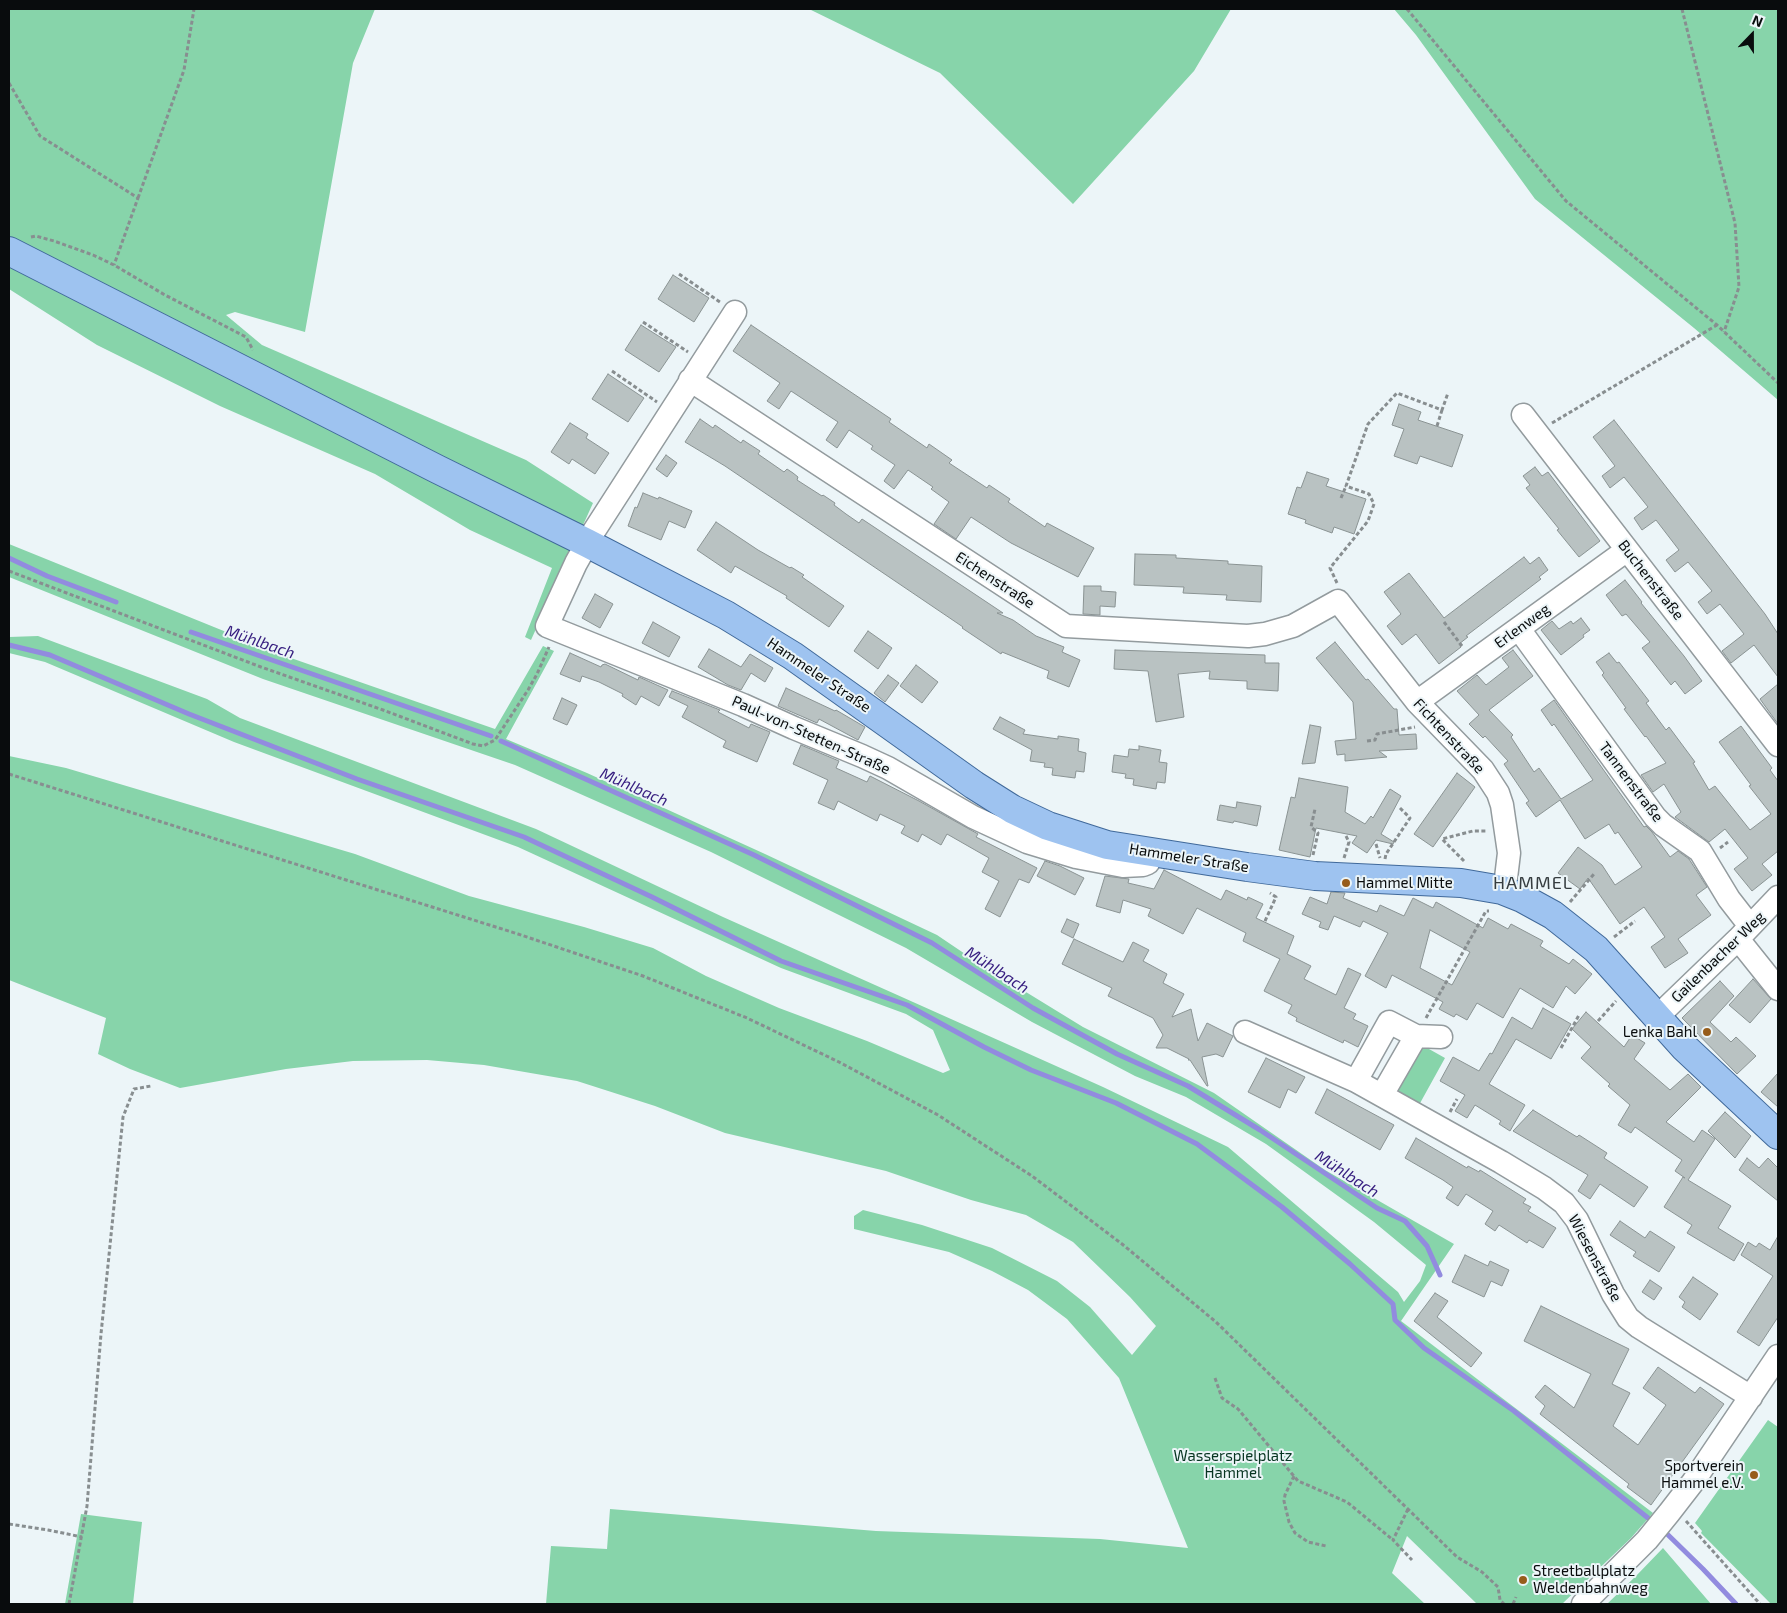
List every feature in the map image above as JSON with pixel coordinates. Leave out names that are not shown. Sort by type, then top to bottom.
[{"type":"main road","name":"Hammeler Straße","points":[[9,251],[437,469],[688,594],[766,638],[974,785],[1012,809],[1048,826],[1107,845],[1291,874],[1342,878],[1382,867],[1492,896],[1522,898],[1557,918],[1596,948],[1657,1017],[1702,1064],[1778,1135]]},
{"type":"street","points":[[547,626],[587,543],[670,410],[735,312]]},
{"type":"street","name":"Eichenstraße","points":[[690,380],[1066,626],[1248,636],[1265,634],[1292,626],[1338,601]]},
{"type":"street","name":"Buchenstraße","points":[[1530,424],[1778,745]]},
{"type":"street","name":"Erlenweg","points":[[1417,702],[1627,550]]},
{"type":"street","name":"Fichtenstraße","points":[[1338,601],[1417,702],[1492,781],[1502,805],[1508,838],[1508,866],[1492,896]]},
{"type":"street","name":"Paul-von-Stetten-Straße","points":[[547,626],[869,758],[973,817],[1027,842],[1076,857],[1123,866],[1148,863],[1154,852]]},
{"type":"street","name":"Tannenstraße","points":[[1520,629],[1655,818],[1700,851],[1729,899],[1744,932],[1778,989]]},
{"type":"street","name":"Gailenbacher Weg","points":[[1657,1017],[1778,896]]},
{"type":"street","points":[[1356,1081],[1389,1022],[1416,1036],[1441,1037]]},
{"type":"street","name":"Wiesenstraße","points":[[1245,1032],[1356,1081],[1544,1188],[1564,1203],[1578,1220],[1613,1294],[1628,1318],[1639,1327],[1751,1397]]},
{"type":"street","points":[[1382,1095],[1416,1036]]},
{"type":"street","points":[[1584,1604],[1647,1540],[1672,1510],[1778,1356]]},
{"type":"path","points":[[114,265],[184,70],[194,9]]},
{"type":"path","points":[[1406,9],[1566,201],[1717,325],[1778,383]]},
{"type":"path","points":[[1682,9],[1735,223],[1739,287],[1724,332]]},
{"type":"path","points":[[9,83],[40,136],[138,198]]},
{"type":"path","points":[[54,241],[114,265],[165,295],[246,337],[255,355]]},
{"type":"path","points":[[679,274],[735,312]]},
{"type":"path","points":[[643,322],[702,362]]},
{"type":"path","points":[[1530,424],[1717,325]]},
{"type":"path","points":[[612,371],[670,410]]},
{"type":"path","points":[[1341,498],[1368,424],[1397,393],[1442,410]]},
{"type":"path","points":[[1437,426],[1448,393]]},
{"type":"path","points":[[1338,601],[1337,580],[1330,568],[1368,522],[1374,504],[1369,494],[1346,486]]},
{"type":"path","points":[[9,571],[261,667],[483,746],[495,740],[537,674],[550,641],[547,626]]},
{"type":"path","points":[[1444,622],[1474,662]]},
{"type":"path","points":[[1367,741],[1375,740],[1377,734],[1438,723]]},
{"type":"path","points":[[9,774],[518,934],[643,976],[748,1018],[839,1062],[938,1115],[1032,1176],[1122,1244],[1216,1322],[1457,1557],[1482,1572],[1498,1587],[1500,1600],[1504,1604]]},
{"type":"path","points":[[1382,867],[1386,854],[1410,818],[1400,808]]},
{"type":"path","points":[[1312,859],[1318,833],[1311,827],[1314,809]]},
{"type":"path","points":[[1416,1036],[1459,962],[1492,896],[1458,854],[1442,840],[1473,831],[1486,831],[1508,838]]},
{"type":"path","points":[[1344,858],[1349,842],[1346,836]]},
{"type":"path","points":[[1376,844],[1382,867]]},
{"type":"path","points":[[1557,918],[1594,874]]},
{"type":"path","points":[[1265,921],[1276,897],[1267,891]]},
{"type":"path","points":[[1596,948],[1621,933],[1635,921]]},
{"type":"path","points":[[1561,1048],[1579,1015]]},
{"type":"path","points":[[69,1604],[87,1506],[102,1324],[123,1117],[134,1090],[151,1086]]},
{"type":"path","points":[[1457,1099],[1450,1112],[1458,1118]]},
{"type":"path","points":[[1214,1378],[1222,1398],[1238,1409],[1298,1481],[1348,1502],[1393,1540],[1412,1560]]},
{"type":"path","points":[[1294,1476],[1284,1501],[1289,1522],[1295,1533],[1308,1542],[1326,1546]]},
{"type":"path","points":[[1393,1540],[1408,1509]]},
{"type":"path","points":[[1672,1510],[1760,1604]]},
{"type":"path","points":[[9,1524],[82,1537]]},
{"type":"path","points":[[1513,1604],[1516,1597]]},
{"type":"green space","points":[[9,9],[375,9],[353,63],[305,332],[235,312],[226,315],[262,345],[526,460],[593,503],[531,640],[525,637],[552,568],[470,530],[375,474],[220,406],[97,345],[9,289]]},
{"type":"green space","points":[[809,9],[1231,9],[1194,71],[1073,204],[940,73]]},
{"type":"green space","points":[[1394,9],[1778,9],[1778,400],[1694,328],[1535,199],[1416,35]]},
{"type":"green space","name":"Wasserspielplatz Hammel","points":[[9,544],[288,657],[495,729],[543,646],[554,651],[506,739],[587,773],[937,935],[977,962],[1083,1027],[1214,1093],[1325,1170],[1454,1244],[1401,1321],[1653,1513],[1631,1538],[1562,1604],[1477,1604],[1407,1536],[1392,1573],[1425,1604],[546,1604],[551,1546],[607,1549],[610,1509],[876,1531],[1100,1539],[1188,1548],[1119,1378],[1067,1319],[1028,1290],[992,1271],[949,1252],[854,1229],[854,1216],[863,1210],[922,1225],[992,1248],[1057,1281],[1090,1307],[1132,1355],[1156,1326],[1130,1297],[1073,1242],[1026,1215],[971,1200],[886,1171],[725,1133],[655,1106],[577,1081],[484,1065],[427,1060],[353,1061],[286,1069],[180,1088],[130,1069],[98,1054],[106,1018],[9,980],[9,756],[66,768],[355,854],[469,896],[653,948],[706,976],[779,1008],[867,1041],[943,1073],[950,1070],[933,1030],[906,1014],[781,968],[518,847],[234,742],[45,662],[9,653],[9,637],[38,636],[207,699],[240,718],[536,829],[723,917],[1103,1087],[1228,1147],[1398,1292],[1404,1302],[1420,1281],[1426,1265],[1374,1222],[1266,1144],[1186,1097],[1135,1076],[1032,1022],[906,948],[711,852],[515,765],[263,679],[9,577]]},
{"type":"green space","points":[[1422,1049],[1429,1049],[1445,1058],[1419,1105],[1400,1094],[1398,1087],[1416,1053]]},
{"type":"green space","name":"Sportverein Hammel e.V.","points":[[1768,1420],[1778,1427],[1778,1604],[1771,1604],[1701,1533],[1702,1531],[1695,1523]]},
{"type":"green space","points":[[81,1514],[142,1522],[133,1604],[65,1604]]},
{"type":"green space","points":[[1663,1548],[1711,1604],[1607,1604],[1636,1576]]},
{"type":"building","points":[[673,275],[709,298],[694,322],[658,299]]},
{"type":"building","points":[[641,325],[676,347],[659,372],[625,350]]},
{"type":"building","points":[[751,325],[891,419],[889,422],[927,448],[929,444],[952,460],[949,463],[987,488],[989,485],[1010,499],[1008,502],[1045,527],[1047,523],[1094,548],[1078,577],[1011,543],[971,517],[956,539],[934,524],[949,502],[931,489],[933,487],[908,470],[894,489],[884,481],[895,465],[871,449],[873,446],[849,430],[837,448],[826,440],[838,422],[791,391],[779,409],[767,401],[780,383],[733,351]]},
{"type":"building","points":[[608,374],[644,398],[628,422],[592,399]]},
{"type":"building","points":[[1399,404],[1421,412],[1418,420],[1463,435],[1452,467],[1420,456],[1417,464],[1394,456],[1404,429],[1392,425]]},
{"type":"building","points":[[700,419],[713,428],[715,425],[741,443],[743,440],[760,451],[758,454],[784,472],[787,469],[793,473],[798,477],[797,480],[835,503],[834,505],[859,523],[862,519],[1003,613],[997,613],[1013,620],[1036,636],[1064,647],[1062,652],[1080,660],[1069,687],[1047,678],[1049,671],[1002,652],[1001,654],[725,466],[685,442]]},
{"type":"building","points":[[1614,420],[1765,614],[1778,634],[1778,677],[1754,645],[1731,663],[1722,651],[1744,634],[1720,604],[1707,614],[1698,602],[1712,591],[1688,562],[1675,572],[1666,560],[1679,550],[1656,520],[1642,530],[1634,518],[1648,507],[1624,477],[1610,488],[1602,476],[1615,466],[1593,437]]},
{"type":"building","points":[[570,423],[588,434],[586,438],[609,453],[595,474],[572,459],[569,464],[551,452]]},
{"type":"building","points":[[666,455],[677,463],[667,477],[656,469]]},
{"type":"building","points":[[1535,467],[1542,476],[1548,472],[1600,541],[1579,557],[1526,488],[1530,485],[1523,476]]},
{"type":"building","points":[[1307,472],[1329,479],[1326,486],[1366,499],[1354,534],[1334,527],[1332,533],[1305,523],[1306,520],[1288,514],[1297,487],[1301,488]]},
{"type":"building","points":[[643,493],[658,499],[659,497],[692,511],[685,528],[669,521],[661,540],[628,526]]},
{"type":"building","points":[[716,522],[758,550],[804,575],[802,577],[844,606],[829,627],[786,598],[787,596],[735,566],[731,573],[697,550]]},
{"type":"building","points":[[1135,554],[1176,555],[1176,558],[1228,561],[1228,564],[1262,566],[1261,602],[1226,600],[1227,595],[1183,593],[1184,587],[1134,585]]},
{"type":"building","points":[[1524,557],[1530,564],[1539,557],[1548,570],[1539,577],[1541,579],[1466,636],[1468,637],[1459,644],[1461,647],[1439,664],[1416,634],[1402,645],[1387,626],[1401,614],[1384,592],[1409,573],[1444,618]]},
{"type":"building","points":[[1625,580],[1702,681],[1685,694],[1675,681],[1671,685],[1642,648],[1650,642],[1626,614],[1622,616],[1606,595]]},
{"type":"building","points":[[1084,586],[1101,586],[1101,591],[1116,592],[1115,607],[1100,606],[1100,615],[1083,614]]},
{"type":"building","points":[[595,594],[613,604],[600,628],[582,618]]},
{"type":"building","points":[[1581,618],[1590,630],[1561,655],[1541,630],[1552,621],[1559,629],[1571,621],[1573,624]]},
{"type":"building","points":[[653,622],[680,637],[669,657],[642,643]]},
{"type":"building","points":[[868,631],[892,648],[878,669],[854,651]]},
{"type":"building","points":[[1335,642],[1366,680],[1368,679],[1394,709],[1397,709],[1399,735],[1416,734],[1417,749],[1379,751],[1387,757],[1345,761],[1345,754],[1337,755],[1335,741],[1356,739],[1353,702],[1316,658]]},
{"type":"building","points":[[709,649],[741,667],[750,654],[773,668],[765,682],[751,673],[741,690],[728,685],[698,667]]},
{"type":"building","points":[[1115,650],[1265,655],[1265,663],[1279,663],[1278,691],[1247,689],[1247,681],[1209,679],[1210,671],[1178,674],[1184,717],[1156,722],[1148,671],[1114,669]]},
{"type":"building","points":[[1513,650],[1533,676],[1489,710],[1513,735],[1511,737],[1534,772],[1539,768],[1561,799],[1593,780],[1554,724],[1552,726],[1541,710],[1554,700],[1644,827],[1646,826],[1652,832],[1670,857],[1678,851],[1689,859],[1707,887],[1696,895],[1711,915],[1678,939],[1688,953],[1665,968],[1651,947],[1665,937],[1644,907],[1620,924],[1588,878],[1580,889],[1558,873],[1578,847],[1602,865],[1615,885],[1642,867],[1618,832],[1615,834],[1609,824],[1585,839],[1560,800],[1536,817],[1526,803],[1529,801],[1504,764],[1508,761],[1485,736],[1483,738],[1469,724],[1479,715],[1457,691],[1477,675],[1486,685],[1509,667],[1502,658]]},
{"type":"building","points":[[570,653],[601,667],[605,664],[638,680],[639,677],[668,690],[659,706],[641,696],[636,705],[622,696],[623,694],[599,682],[582,676],[580,682],[560,674]]},
{"type":"building","points":[[1609,653],[1617,663],[1619,662],[1649,701],[1646,703],[1666,730],[1669,727],[1695,762],[1693,763],[1709,790],[1715,786],[1750,830],[1771,814],[1719,742],[1741,726],[1772,768],[1770,770],[1778,781],[1778,851],[1762,864],[1772,875],[1752,891],[1734,869],[1748,858],[1725,829],[1709,842],[1675,817],[1681,812],[1664,784],[1653,792],[1641,775],[1666,763],[1624,709],[1626,708],[1602,675],[1604,673],[1596,662]]},
{"type":"building","points":[[916,665],[938,682],[922,703],[900,686]]},
{"type":"building","points":[[888,675],[899,683],[885,702],[874,693]]},
{"type":"building","points":[[1778,684],[1778,724],[1760,699]]},
{"type":"building","points":[[786,688],[836,710],[865,727],[858,740],[819,719],[817,723],[778,706]]},
{"type":"building","points":[[672,691],[720,710],[718,712],[749,728],[751,724],[770,732],[757,762],[723,747],[726,741],[682,717],[688,706],[669,697]]},
{"type":"building","points":[[562,698],[577,705],[567,725],[553,719]]},
{"type":"building","points":[[1000,717],[1025,730],[1023,734],[1058,739],[1058,736],[1079,739],[1078,751],[1086,753],[1084,772],[1076,771],[1075,778],[1052,775],[1053,768],[1044,767],[1045,763],[1030,761],[1032,750],[993,729]]},
{"type":"building","points":[[1310,725],[1321,727],[1315,763],[1302,764]]},
{"type":"building","points":[[801,745],[839,761],[836,768],[867,782],[870,776],[919,801],[978,834],[976,837],[1037,868],[1029,883],[1019,879],[1000,917],[985,909],[999,881],[982,872],[989,858],[947,834],[941,845],[922,834],[918,842],[901,833],[905,826],[880,814],[877,821],[838,801],[834,810],[818,803],[828,780],[793,764]]},
{"type":"building","points":[[1139,746],[1161,750],[1159,762],[1167,763],[1165,783],[1157,782],[1156,789],[1133,785],[1134,779],[1125,778],[1126,774],[1112,772],[1114,755],[1128,757],[1129,749],[1139,750]]},
{"type":"building","points":[[1457,773],[1475,787],[1433,847],[1414,834]]},
{"type":"building","points":[[1299,778],[1348,787],[1345,812],[1365,824],[1371,816],[1373,818],[1390,789],[1401,796],[1381,834],[1394,842],[1393,844],[1376,840],[1367,853],[1352,843],[1357,836],[1316,828],[1310,857],[1279,850],[1291,797],[1295,798]]},
{"type":"building","points":[[1237,802],[1261,806],[1257,826],[1234,821],[1233,823],[1217,820],[1220,805],[1236,808]]},
{"type":"building","points":[[1045,861],[1084,878],[1075,895],[1037,876]]},
{"type":"building","points":[[1164,870],[1221,900],[1226,890],[1247,900],[1248,897],[1263,904],[1256,918],[1294,936],[1287,954],[1311,966],[1304,979],[1336,995],[1348,968],[1361,974],[1344,1008],[1356,1014],[1353,1019],[1368,1026],[1358,1047],[1344,1040],[1343,1043],[1296,1021],[1297,1018],[1288,1013],[1292,1005],[1264,991],[1280,959],[1243,941],[1246,933],[1197,908],[1183,934],[1148,916],[1151,909],[1123,900],[1120,913],[1096,906],[1105,876],[1129,879],[1128,883],[1154,889]]},
{"type":"building","points":[[1331,892],[1345,893],[1343,898],[1377,912],[1380,905],[1404,916],[1413,898],[1433,908],[1436,902],[1483,928],[1488,918],[1508,929],[1511,924],[1543,941],[1540,946],[1569,964],[1573,959],[1592,974],[1575,994],[1566,986],[1553,1008],[1520,988],[1503,1018],[1477,1003],[1467,1020],[1456,1014],[1454,1017],[1439,1009],[1443,1002],[1392,975],[1386,988],[1365,976],[1388,933],[1363,921],[1360,927],[1334,916],[1328,930],[1319,927],[1321,922],[1302,914],[1310,897],[1327,904]],"holes":[[[1430,930],[1470,952],[1452,985],[1420,968]]]},
{"type":"building","points":[[1067,919],[1079,924],[1073,938],[1061,932]]},
{"type":"building","points":[[1074,939],[1123,962],[1133,942],[1149,950],[1143,961],[1167,974],[1163,983],[1184,994],[1172,1017],[1191,1009],[1198,1041],[1207,1023],[1233,1036],[1223,1057],[1216,1054],[1202,1057],[1208,1086],[1189,1059],[1167,1048],[1156,1048],[1163,1035],[1153,1018],[1108,996],[1112,988],[1062,964]]},
{"type":"building","points":[[1753,979],[1771,999],[1750,1023],[1729,1005]]},
{"type":"building","points":[[1720,981],[1734,996],[1710,1022],[1731,1042],[1736,1037],[1756,1056],[1737,1074],[1682,1018]]},
{"type":"building","points":[[1543,1008],[1571,1024],[1551,1059],[1516,1039],[1489,1084],[1525,1105],[1510,1131],[1499,1124],[1501,1121],[1475,1105],[1467,1118],[1455,1111],[1465,1095],[1440,1081],[1453,1057],[1479,1071],[1490,1053],[1492,1054],[1512,1017],[1532,1029]]},
{"type":"building","points":[[1586,1012],[1624,1047],[1632,1035],[1645,1043],[1634,1059],[1670,1090],[1688,1074],[1701,1087],[1666,1122],[1694,1142],[1702,1130],[1715,1139],[1688,1180],[1731,1206],[1718,1228],[1744,1244],[1734,1261],[1687,1233],[1692,1225],[1664,1207],[1683,1177],[1685,1178],[1675,1171],[1682,1160],[1635,1127],[1631,1133],[1618,1125],[1630,1105],[1608,1086],[1610,1084],[1581,1058],[1591,1047],[1572,1029]]},
{"type":"building","points":[[1266,1058],[1305,1077],[1296,1093],[1288,1089],[1280,1108],[1248,1092]]},
{"type":"building","points":[[1778,1073],[1778,1107],[1761,1092]]},
{"type":"building","points":[[1327,1089],[1394,1125],[1380,1150],[1315,1113]]},
{"type":"building","points":[[1533,1110],[1607,1153],[1604,1158],[1648,1187],[1634,1207],[1600,1184],[1590,1199],[1578,1191],[1588,1175],[1513,1131]]},
{"type":"building","points":[[1725,1112],[1751,1136],[1735,1158],[1708,1131]]},
{"type":"building","points":[[1416,1138],[1467,1168],[1468,1166],[1479,1172],[1480,1170],[1526,1199],[1523,1203],[1531,1207],[1528,1211],[1556,1228],[1543,1248],[1529,1240],[1527,1243],[1499,1225],[1495,1231],[1485,1224],[1493,1211],[1466,1194],[1458,1206],[1446,1198],[1453,1187],[1405,1158]]},
{"type":"building","points":[[1747,1158],[1759,1168],[1768,1158],[1778,1168],[1778,1201],[1739,1170]]},
{"type":"building","points":[[1620,1221],[1645,1238],[1650,1231],[1675,1247],[1659,1272],[1633,1256],[1636,1252],[1610,1235]]},
{"type":"building","points":[[1778,1236],[1778,1317],[1759,1346],[1737,1332],[1773,1276],[1741,1255],[1748,1242],[1756,1247],[1759,1243],[1770,1250]]},
{"type":"building","points":[[1465,1255],[1488,1266],[1490,1261],[1509,1270],[1502,1286],[1491,1281],[1484,1297],[1452,1282]]},
{"type":"building","points":[[1693,1277],[1718,1294],[1700,1320],[1682,1307],[1685,1302],[1679,1297]]},
{"type":"building","points":[[1650,1280],[1662,1288],[1654,1300],[1642,1292]]},
{"type":"building","points":[[1435,1293],[1448,1301],[1437,1317],[1482,1353],[1471,1367],[1414,1321]]},
{"type":"building","points":[[1541,1306],[1629,1349],[1612,1384],[1630,1393],[1613,1426],[1638,1445],[1666,1405],[1643,1388],[1658,1367],[1695,1393],[1700,1387],[1724,1404],[1651,1505],[1627,1487],[1629,1484],[1540,1414],[1545,1406],[1535,1397],[1545,1385],[1574,1408],[1591,1374],[1524,1341]]},
{"type":"waterway","name":"Mühlbach","points":[[9,558],[47,576],[116,602]]},
{"type":"waterway","name":"Mühlbach","points":[[191,632],[491,736]]},
{"type":"waterway","points":[[9,645],[50,655],[189,714],[357,779],[524,837],[652,897],[781,961],[907,1005],[1031,1070],[1116,1103],[1197,1144],[1282,1207],[1350,1264],[1393,1304],[1395,1320],[1424,1348],[1514,1411],[1653,1522]]},
{"type":"waterway","name":"Mühlbach","points":[[501,741],[754,855],[932,943],[1033,1008],[1117,1054],[1188,1086],[1260,1130],[1377,1208],[1405,1221],[1427,1246],[1440,1275]]},
{"type":"waterway","points":[[1662,1529],[1736,1604]]},
{"type":"place","name":"Hammel Mitte","points":[[1346,883]]},
{"type":"place","name":"Lenka Bahl","points":[[1707,1032]]},
{"type":"place","name":"Sportverein Hammel e.V.","points":[[1754,1475]]},
{"type":"place","name":"Streetballplatz Weldenbahnweg","points":[[1523,1580]]},
{"type":"district","name":"HAMMEL","points":[[1533,883]]}]
